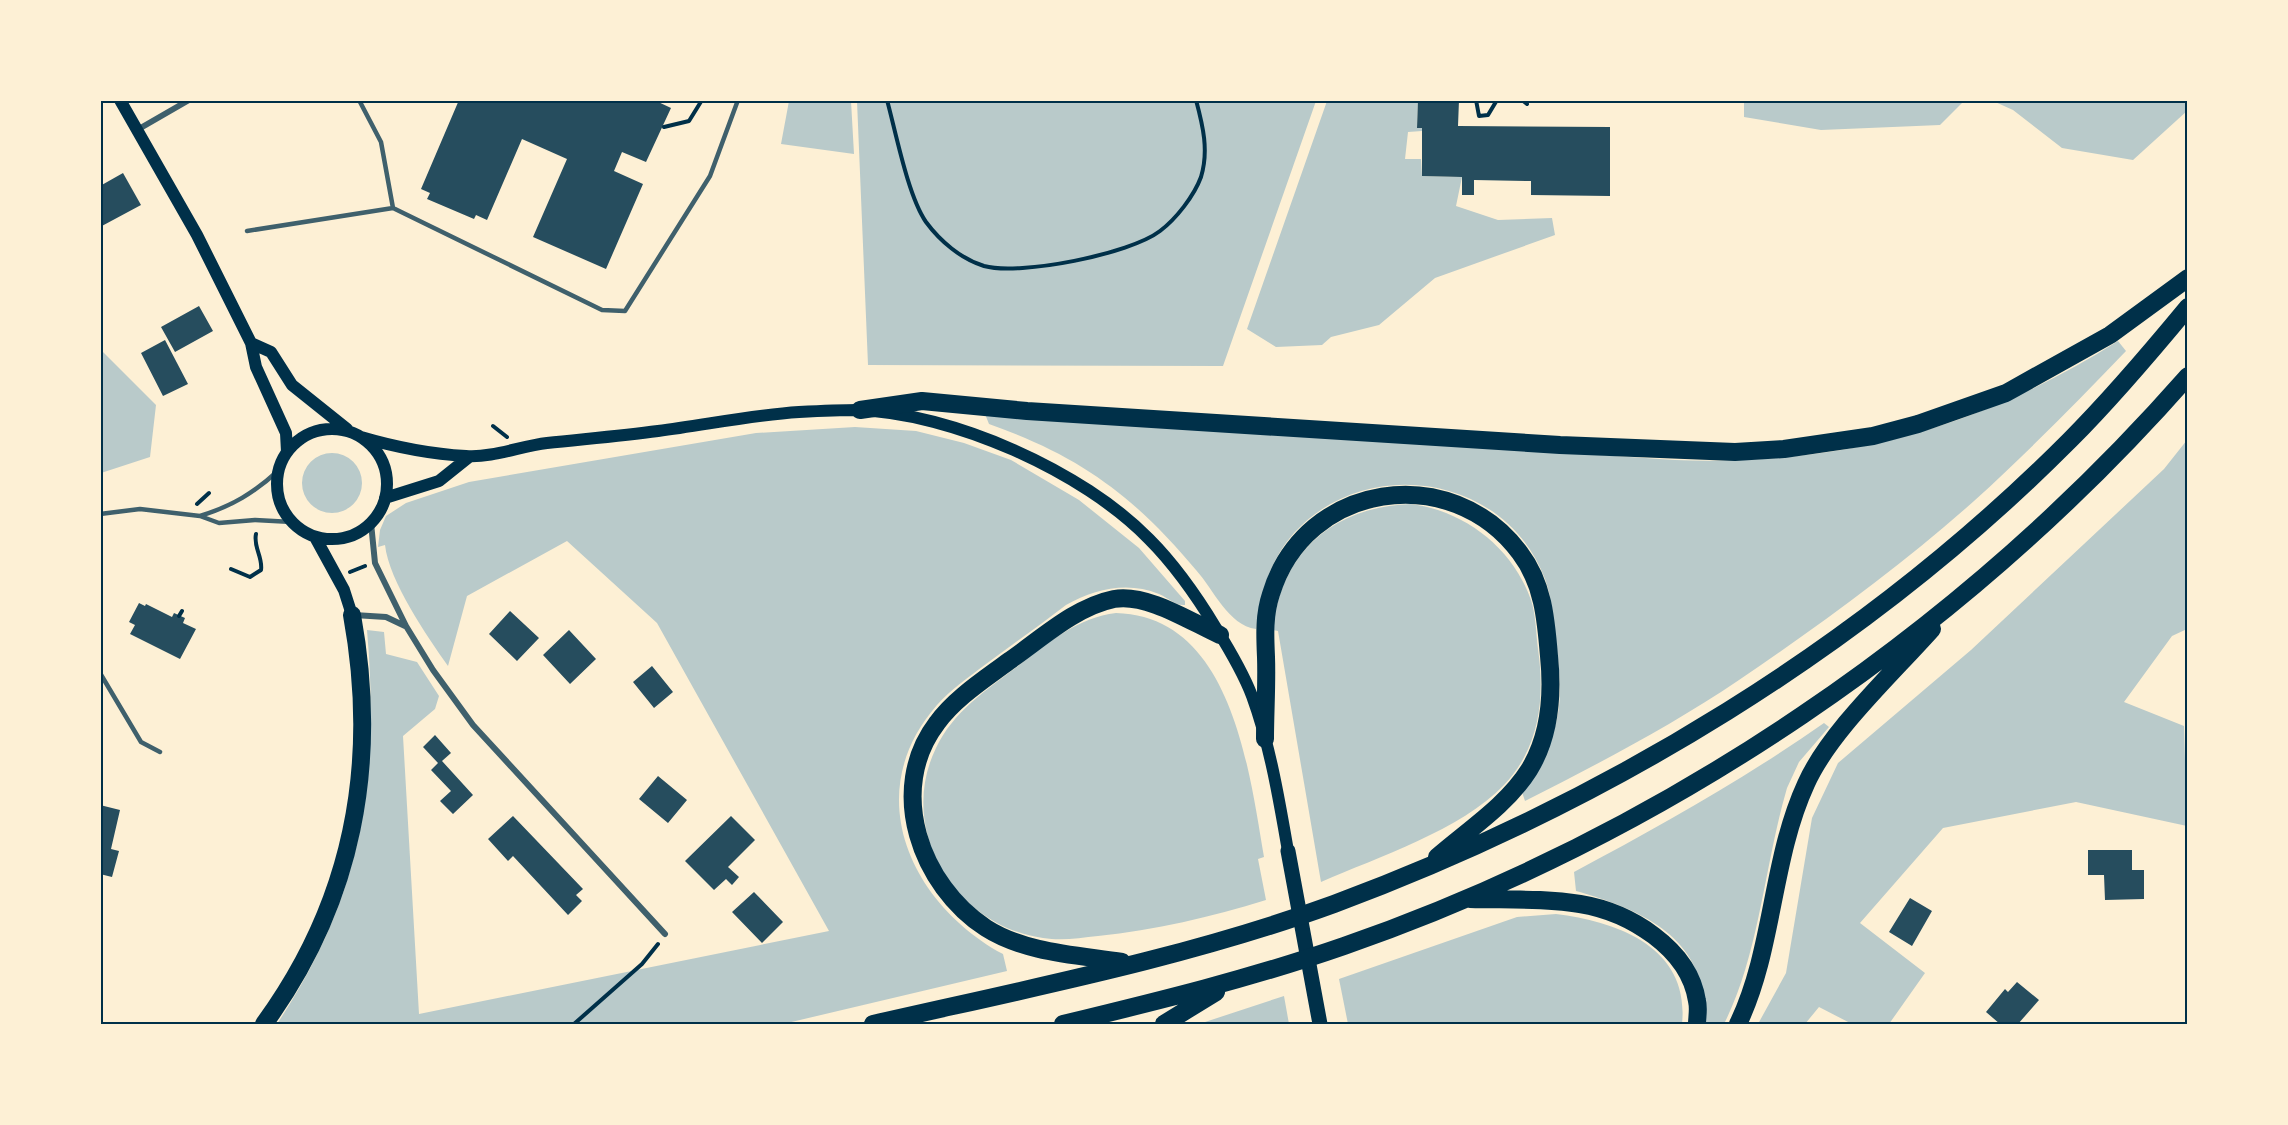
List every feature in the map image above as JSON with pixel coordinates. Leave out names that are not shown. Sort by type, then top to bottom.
[{"type":"highway","points":[[860,410],[922,401],[1027,411],[1560,445],[1735,452],[1784,449],[1874,436],[1918,424],[2006,393],[2110,334],[2187,278]]},
{"type":"highway","points":[[873,1024],[1130,964],[1255,930],[1332,904],[1425,868],[1575,799],[1643,762],[1762,688],[1849,628],[2012,495],[2118,390],[2187,307]]},
{"type":"highway","points":[[1064,1024],[1233,982],[1346,946],[1464,899],[1585,843],[1731,760],[1820,703],[1965,593],[2133,438],[2187,376]]},
{"type":"highway","points":[[1265,739],[1264,633],[1270,594],[1287,558],[1314,528],[1347,507],[1366,500],[1405,494],[1443,499],[1479,514],[1495,526],[1521,554],[1531,570],[1545,608],[1550,663],[1547,724],[1536,757],[1518,784],[1425,868]]},
{"type":"highway","points":[[1738,1024],[1754,988],[1796,808],[1814,768],[1823,752],[1965,593]]},
{"type":"highway","points":[[1130,964],[1012,940],[986,928],[950,897],[930,869],[919,842],[914,809],[914,779],[921,751],[936,723],[960,699],[1085,610],[1115,599],[1142,600],[1220,635]]},
{"type":"highway","points":[[264,1024],[300,970],[318,935],[337,884],[352,832],[362,760],[364,724],[359,651],[352,615]]},
{"type":"highway","points":[[1464,899],[1582,904],[1621,916],[1640,926],[1675,956],[1689,976],[1697,1001],[1697,1024]]},
{"type":"highway","points":[[1164,1024],[1233,982]]},
{"type":"main road","points":[[120,100],[197,235],[252,343],[256,367],[286,433],[287,453]]},
{"type":"main road","points":[[252,343],[271,352],[292,385],[356,434],[381,457],[387,484],[385,498],[371,523],[361,531],[339,539],[315,537]]},
{"type":"main road","points":[[352,615],[344,590],[315,537],[292,522],[279,498],[279,470],[287,453],[299,440],[315,431],[333,429],[396,447],[469,457],[544,443],[656,432],[798,412],[860,410],[914,418],[967,432],[1057,471],[1100,498],[1147,536],[1192,589],[1220,635],[1252,694],[1265,739],[1319,1021]]},
{"type":"main road","points":[[385,498],[439,481],[469,457]]},
{"type":"street","points":[[137,130],[189,100]]},
{"type":"street","points":[[371,523],[375,563],[406,626],[433,670],[473,725],[665,934]]},
{"type":"street","points":[[352,615],[386,617],[406,626]]},
{"type":"lane","points":[[359,100],[381,142],[393,208]]},
{"type":"lane","points":[[247,231],[393,208],[602,310],[625,311],[710,177],[738,100]]},
{"type":"lane","points":[[200,516],[232,506],[255,492],[279,470]]},
{"type":"lane","points":[[100,514],[140,509],[200,516],[219,523],[255,520],[292,522]]},
{"type":"lane","points":[[100,673],[141,742],[160,752]]},
{"type":"path","points":[[664,127],[689,121],[702,100]]},
{"type":"path","points":[[887,100],[913,192],[925,220],[944,242],[966,259],[990,267],[1015,270],[1034,268],[1108,251],[1145,240],[1161,230],[1190,198],[1201,174],[1206,137],[1197,100]]},
{"type":"path","points":[[1476,100],[1479,116],[1488,115],[1497,100]]},
{"type":"path","points":[[231,569],[250,577],[261,570],[261,562],[254,541],[256,534]]},
{"type":"path","points":[[349,572],[367,566]]},
{"type":"path","points":[[574,1024],[642,964],[665,934]]},
{"type":"shaded area","points":[[1744,100],[1964,101],[1940,125],[1821,130],[1744,117]]},
{"type":"shaded area","points":[[789,101],[851,101],[854,154],[781,144]]},
{"type":"shaded area","points":[[857,101],[1316,101],[1223,366],[868,365]]},
{"type":"shaded area","points":[[1327,101],[1418,101],[1417,128],[1422,128],[1422,131],[1408,132],[1405,159],[1421,159],[1422,176],[1462,177],[1456,206],[1498,220],[1552,218],[1555,235],[1435,278],[1379,325],[1331,337],[1322,345],[1276,347],[1247,329]]},
{"type":"shaded area","points":[[1993,101],[2187,101],[2187,111],[2133,160],[2062,148],[2013,110]]},
{"type":"shaded area","points":[[2118,341],[2126,351],[2070,408],[1974,501],[1889,572],[1800,638],[1713,697],[1634,744],[1525,801],[1522,792],[1546,749],[1556,723],[1560,692],[1558,661],[1552,610],[1545,579],[1526,544],[1500,517],[1468,498],[1432,487],[1395,485],[1359,492],[1324,508],[1294,533],[1278,554],[1267,578],[1256,629],[1237,621],[1229,614],[1203,578],[1173,544],[1127,500],[1103,481],[1051,450],[989,424],[985,414],[1675,460],[1736,460],[1794,456],[1851,448],[1906,436],[1960,419],[2013,398],[2066,372]]},
{"type":"shaded area","points":[[101,350],[156,405],[150,457],[101,473]]},
{"type":"shaded area","points":[[855,427],[916,431],[964,443],[1011,460],[1079,500],[1139,548],[1185,601],[1185,605],[1181,605],[1159,594],[1135,588],[1100,591],[1077,599],[948,694],[937,705],[914,739],[901,774],[899,810],[906,844],[921,877],[943,907],[971,933],[1003,954],[1007,971],[783,1024],[277,1024],[306,977],[329,930],[346,883],[359,836],[367,788],[370,738],[367,630],[384,632],[386,654],[417,662],[439,696],[435,709],[403,736],[419,1014],[829,931],[657,623],[567,541],[467,596],[448,666],[401,591],[385,545],[378,547],[380,530],[386,516],[406,503],[469,482],[756,433]]},
{"type":"shaded area","points":[[2187,440],[2187,629],[2172,636],[2124,702],[2184,726],[2187,826],[2076,802],[1943,828],[1860,923],[1925,973],[1889,1024],[1852,1024],[1819,1007],[1805,1024],[1758,1024],[1786,973],[1812,818],[1838,763],[1971,650],[2164,469]]},
{"type":"shaded area","points":[[332,453],[349,458],[357,466],[362,483],[357,500],[349,508],[332,513],[315,508],[307,500],[302,483],[307,466],[315,458]]},
{"type":"shaded area","points":[[1410,504],[1449,514],[1467,523],[1499,548],[1523,581],[1534,612],[1540,667],[1540,704],[1537,721],[1525,755],[1516,770],[1504,785],[1486,801],[1465,816],[1418,841],[1321,882],[1278,631],[1273,630],[1278,603],[1287,578],[1299,557],[1315,539],[1335,525],[1357,514],[1382,507]]},
{"type":"shaded area","points":[[1116,613],[1155,621],[1186,640],[1210,669],[1228,704],[1241,742],[1251,783],[1264,857],[1258,859],[1266,900],[1183,922],[1098,936],[1050,939],[1012,930],[984,915],[960,894],[942,869],[929,841],[924,811],[926,779],[936,748],[951,723],[971,702],[1040,649],[1076,625],[1102,615]]},
{"type":"shaded area","points":[[1824,723],[1829,727],[1799,762],[1787,788],[1754,938],[1736,996],[1724,1024],[1703,1024],[1701,988],[1695,967],[1684,950],[1670,935],[1635,912],[1576,891],[1574,872],[1701,801]]},
{"type":"shaded area","points":[[1556,914],[1603,924],[1625,932],[1645,943],[1662,957],[1674,975],[1681,997],[1682,1024],[1348,1024],[1339,979],[1517,917]]},
{"type":"shaded area","points":[[1284,996],[1289,1024],[1199,1024]]},
{"type":"building","points":[[459,100],[654,100],[671,108],[646,162],[622,152],[614,171],[643,184],[606,269],[533,237],[567,159],[522,139],[487,220],[476,215],[474,219],[427,199],[430,193],[421,189]]},
{"type":"building","points":[[1418,100],[1459,100],[1458,126],[1610,127],[1610,196],[1531,195],[1531,181],[1474,180],[1474,195],[1462,195],[1462,177],[1422,176],[1422,128],[1417,128]]},
{"type":"building","points":[[123,173],[141,205],[100,227],[100,186]]},
{"type":"building","points":[[199,306],[213,331],[175,352],[161,327]]},
{"type":"building","points":[[165,340],[188,384],[163,396],[141,353]]},
{"type":"building","points":[[139,603],[145,606],[146,604],[172,617],[174,613],[185,618],[183,623],[196,629],[180,659],[130,634],[135,625],[129,622]]},
{"type":"building","points":[[510,611],[539,638],[517,661],[489,634]]},
{"type":"building","points":[[569,630],[596,659],[570,684],[543,655]]},
{"type":"building","points":[[652,666],[673,692],[654,708],[633,682]]},
{"type":"building","points":[[435,735],[451,753],[442,761],[473,795],[453,814],[440,801],[451,791],[431,770],[438,763],[423,747]]},
{"type":"building","points":[[658,776],[687,800],[668,823],[639,799]]},
{"type":"building","points":[[100,805],[120,810],[111,849],[119,851],[112,877],[100,874]]},
{"type":"building","points":[[513,816],[583,889],[576,895],[582,901],[568,915],[513,856],[508,861],[488,839]]},
{"type":"building","points":[[731,816],[755,840],[728,867],[739,877],[732,885],[726,879],[714,890],[685,861]]},
{"type":"building","points":[[2088,850],[2132,850],[2132,870],[2144,870],[2144,899],[2105,900],[2104,875],[2088,875]]},
{"type":"building","points":[[754,892],[783,922],[762,943],[732,912]]},
{"type":"building","points":[[1910,898],[1932,911],[1912,946],[1889,932]]},
{"type":"building","points":[[2017,982],[2039,1000],[2018,1024],[2000,1024],[1986,1012],[2005,989],[2008,992]]}]
